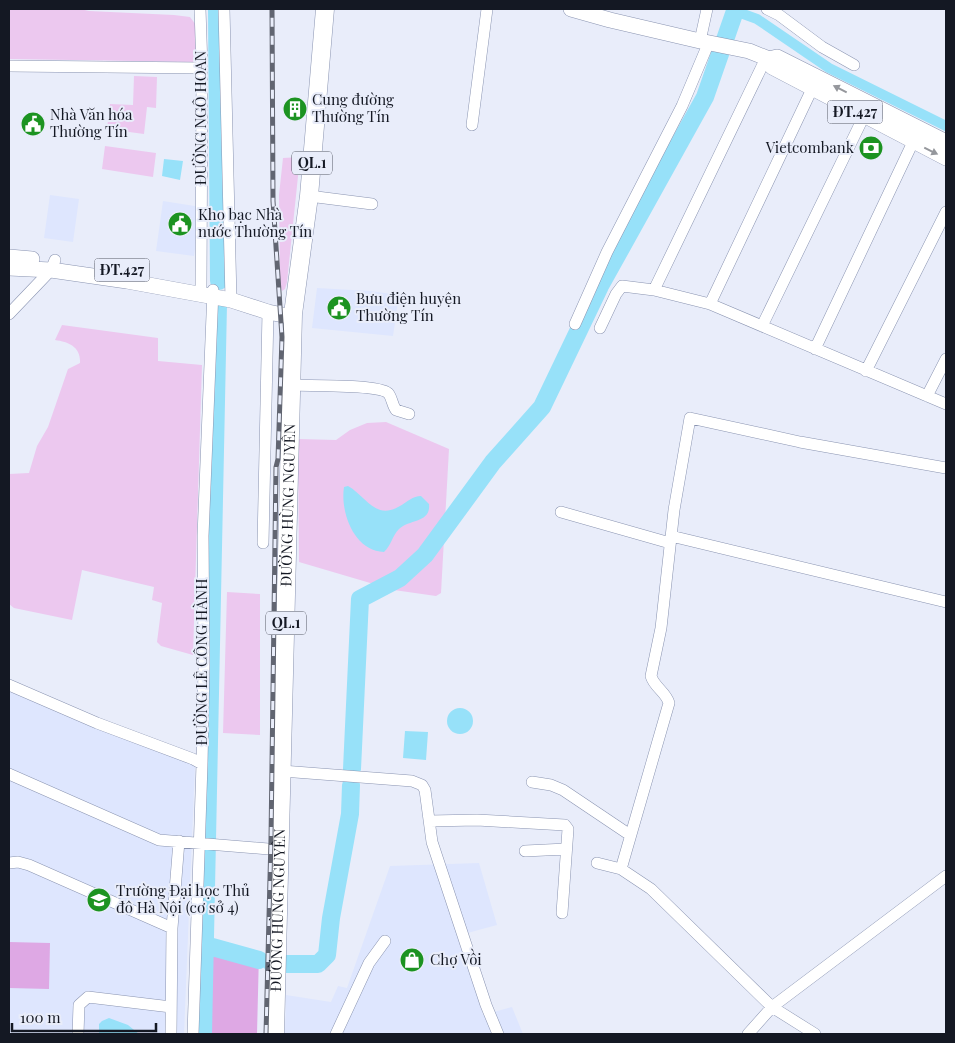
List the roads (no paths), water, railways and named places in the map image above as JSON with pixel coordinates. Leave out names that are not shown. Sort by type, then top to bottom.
[{"type":"highway","name":"ĐƯỜNG HÙNG NGUYÊN","points":[[275,1034],[293,317],[309,196],[325,9]]},
{"type":"main road","name":"ĐT.427","points":[[571,9],[610,20],[748,50],[768,59],[778,57],[946,142]]},
{"type":"main road","name":"ĐT.427","points":[[768,59],[772,67],[946,158]]},
{"type":"main road","name":"ĐT.427","points":[[9,258],[110,273],[209,292],[268,312],[293,317]]},
{"type":"main road","name":"ĐT.427","points":[[9,268],[53,265]]},
{"type":"street","name":"ĐƯỜNG NGÔ HOAN","points":[[200,9],[209,292]]},
{"type":"street","points":[[224,9],[231,300]]},
{"type":"street","points":[[472,125],[487,9]]},
{"type":"street","points":[[576,324],[607,252],[682,106],[705,42],[707,9]]},
{"type":"street","points":[[767,9],[779,15],[822,47],[854,65]]},
{"type":"street","points":[[654,290],[768,59]]},
{"type":"street","points":[[9,66],[202,68]]},
{"type":"street","points":[[710,304],[812,89]]},
{"type":"street","points":[[762,326],[864,116]]},
{"type":"street","points":[[815,349],[913,142]]},
{"type":"street","points":[[309,196],[372,204]]},
{"type":"street","points":[[866,370],[946,212]]},
{"type":"street","points":[[9,314],[53,265]]},
{"type":"street","points":[[600,328],[616,294],[622,286],[654,290],[710,304],[946,404]]},
{"type":"street","name":"ĐƯỜNG LÊ CÔNG HÀNH","points":[[192,1034],[202,842],[204,665],[202,573],[209,292]]},
{"type":"street","points":[[263,543],[268,312]]},
{"type":"street","points":[[927,396],[946,359]]},
{"type":"street","points":[[292,385],[380,390],[390,395],[396,410],[409,414]]},
{"type":"street","points":[[621,869],[668,703],[668,698],[654,683],[651,676],[661,628],[674,510],[690,418],[800,442],[946,468]]},
{"type":"street","points":[[561,512],[946,602]]},
{"type":"street","points":[[9,685],[97,723],[202,764]]},
{"type":"street","points":[[282,771],[418,782],[424,790],[432,842],[486,1005],[498,1034]]},
{"type":"street","points":[[9,774],[159,840],[202,842],[280,850]]},
{"type":"street","points":[[532,782],[551,785],[563,790],[630,835]]},
{"type":"street","points":[[430,821],[477,820],[563,825],[568,829],[562,912]]},
{"type":"street","points":[[171,1034],[172,928],[179,841]]},
{"type":"street","points":[[525,851],[566,849]]},
{"type":"street","points":[[9,863],[18,862],[29,865],[172,928]]},
{"type":"street","points":[[597,863],[621,869],[651,889],[772,1007],[815,1034]]},
{"type":"street","points":[[753,1033],[772,1007],[946,876]]},
{"type":"street","points":[[336,1034],[369,962],[385,941]]},
{"type":"street","points":[[78,1034],[79,1005],[88,997],[171,1007]]},
{"type":"water","points":[[164,159],[183,161],[180,180],[162,176]]},
{"type":"water","points":[[348,486],[377,509],[391,510],[413,498],[421,496],[429,504],[429,510],[423,518],[399,529],[384,552],[374,550],[357,538],[351,528],[344,508],[343,497],[344,487]]},
{"type":"water","points":[[460,708],[469,712],[473,721],[469,730],[460,734],[451,730],[447,721],[451,712]]},
{"type":"water","points":[[405,731],[428,732],[426,760],[403,758]]},
{"type":"water","points":[[109,1018],[128,1025],[139,1034],[99,1034],[99,1024]]},
{"type":"waterway","points":[[217,9],[219,281]]},
{"type":"waterway","points":[[735,11],[757,19],[829,68],[946,126]]},
{"type":"waterway","points":[[352,769],[360,599],[400,578],[425,555],[493,462],[542,407],[600,286],[705,97],[735,11]]},
{"type":"waterway","points":[[203,1034],[218,304]]},
{"type":"waterway","points":[[272,964],[318,964],[327,955],[331,918],[350,814],[351,785]]},
{"type":"waterway","points":[[205,945],[259,960]]},
{"type":"railway","points":[[266,1034],[271,839],[276,467],[278,459],[282,337],[273,201],[272,9]]},
{"type":"place","name":"Cung đường Thường Tín","points":[[295,109]]},
{"type":"place","name":"Nhà Văn hóa Thường Tín","points":[[33,124]]},
{"type":"place","name":"Vietcombank","points":[[871,148]]},
{"type":"place","name":"Kho bạc Nhà nước Thường Tín","points":[[180,224]]},
{"type":"place","name":"Bưu điện huyện Thường Tín","points":[[339,308]]},
{"type":"place","name":"Trường Đại học Thủ đô Hà Nội (cơ sở 4)","points":[[99,900]]},
{"type":"place","name":"Chợ Vồi","points":[[412,960]]}]
